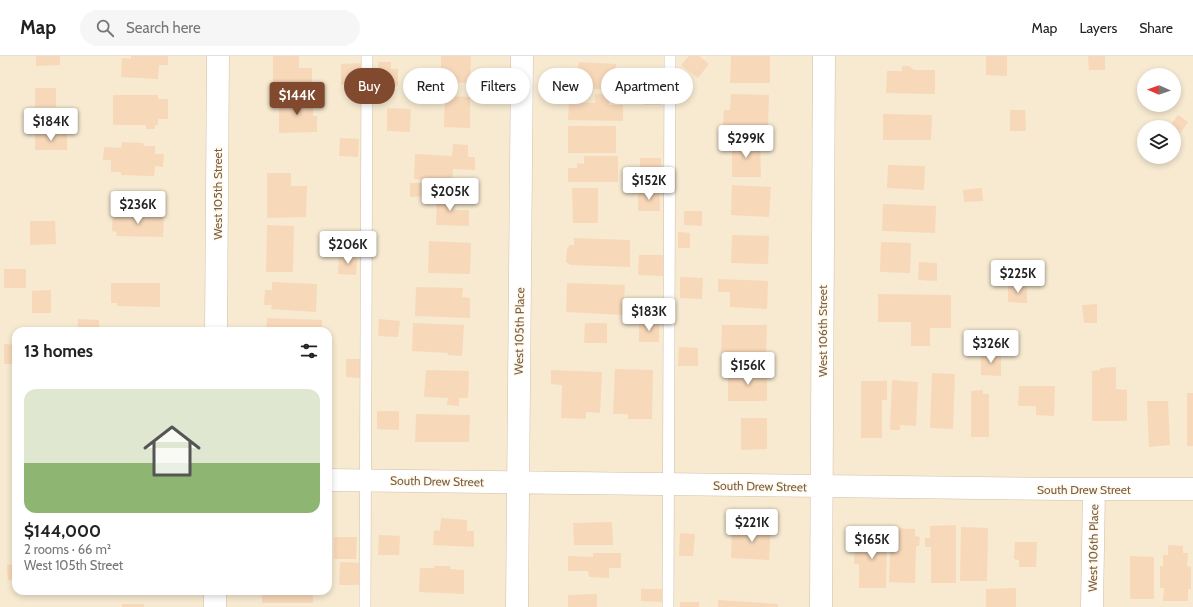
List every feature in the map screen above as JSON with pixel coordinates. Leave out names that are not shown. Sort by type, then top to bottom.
[{"type":"street","name":"West 105th Street","points":[[216,327],[218,56]]},
{"type":"street","name":"West 105th Place","points":[[516,607],[522,56]]},
{"type":"street","name":"West 106th Street","points":[[821,607],[824,56]]},
{"type":"street","name":"South Drew Street","points":[[332,480],[1094,490],[1193,489]]},
{"type":"street","name":"West 106th Place","points":[[1092,607],[1094,490]]},
{"type":"street","points":[[215,595],[215,607]]},
{"type":"lane","points":[[365,607],[367,56]]},
{"type":"lane","points":[[668,607],[670,56]]},
{"type":"shaded area","points":[[0,56],[1193,56],[1193,607],[0,607]]},
{"type":"building","points":[[36,56],[60,56],[60,65],[36,66]]},
{"type":"building","points":[[131,56],[168,56],[168,65],[159,65],[158,79],[121,77],[122,58],[131,59]]},
{"type":"building","points":[[273,56],[299,56],[299,68],[312,68],[312,82],[273,82]]},
{"type":"building","points":[[441,56],[471,56],[471,68],[466,68],[466,83],[458,83],[458,68],[441,68]]},
{"type":"building","points":[[689,56],[699,56],[709,64],[698,78],[693,74],[693,68],[685,68],[681,65]]},
{"type":"building","points":[[731,56],[770,56],[770,83],[730,83]]},
{"type":"building","points":[[986,56],[1007,56],[1007,76],[986,75]]},
{"type":"building","points":[[1088,56],[1105,56],[1105,70],[1089,70]]},
{"type":"building","points":[[378,62],[391,62],[391,68],[378,68]]},
{"type":"building","points":[[579,62],[616,64],[616,68],[601,68],[601,89],[593,89],[593,68],[578,68]]},
{"type":"building","points":[[361,63],[361,68],[344,68],[344,85],[341,85],[341,64]]},
{"type":"building","points":[[902,66],[909,66],[914,70],[935,70],[935,94],[886,93],[887,71],[902,71]]},
{"type":"building","points":[[395,69],[398,69],[398,86],[395,86]]},
{"type":"building","points":[[35,88],[56,88],[56,107],[35,107]]},
{"type":"building","points":[[595,94],[601,94],[601,104],[623,105],[623,121],[568,120],[569,104],[595,103]]},
{"type":"building","points":[[731,94],[769,95],[768,126],[723,126],[724,110],[730,110]]},
{"type":"building","points":[[113,95],[158,95],[158,99],[168,99],[168,119],[158,119],[158,125],[155,125],[155,129],[146,129],[146,125],[113,125]]},
{"type":"building","points":[[458,97],[466,97],[466,104],[470,104],[470,128],[444,127],[445,104],[458,104]]},
{"type":"building","points":[[279,98],[313,98],[313,116],[317,116],[317,132],[279,133]]},
{"type":"building","points":[[643,104],[661,104],[661,105]]},
{"type":"building","points":[[387,108],[411,109],[410,132],[387,131]]},
{"type":"building","points":[[1010,110],[1025,110],[1026,131],[1010,131]]},
{"type":"building","points":[[883,114],[932,115],[931,140],[883,140]]},
{"type":"building","points":[[1178,115],[1188,122],[1181,132],[1181,120],[1174,120]]},
{"type":"building","points":[[568,126],[616,126],[616,153],[568,153]]},
{"type":"building","points":[[35,133],[67,133],[67,150],[35,150]]},
{"type":"building","points":[[340,138],[359,139],[358,157],[339,156]]},
{"type":"building","points":[[732,141],[760,141],[761,177],[732,177]]},
{"type":"building","points":[[122,142],[143,143],[144,146],[155,146],[155,154],[164,154],[163,167],[155,166],[154,176],[121,175],[121,172],[111,172],[111,160],[103,160],[104,147],[121,148]]},
{"type":"building","points":[[453,144],[468,145],[468,157],[475,157],[475,170],[453,169],[452,181],[414,179],[415,154],[452,156]]},
{"type":"building","points":[[584,156],[618,156],[618,182],[568,182],[568,168],[577,168],[577,163],[584,164]]},
{"type":"building","points":[[640,158],[661,158],[662,177],[640,178]]},
{"type":"building","points":[[888,165],[925,166],[924,190],[887,188]]},
{"type":"building","points":[[267,173],[291,173],[291,186],[307,186],[306,217],[267,218]]},
{"type":"building","points":[[410,183],[429,183],[429,196],[410,197]]},
{"type":"building","points":[[732,185],[771,187],[769,217],[731,215]]},
{"type":"building","points":[[572,188],[598,188],[598,223],[573,223]]},
{"type":"building","points":[[982,188],[983,201],[964,202],[963,190]]},
{"type":"building","points":[[638,190],[659,190],[660,211],[638,211]]},
{"type":"building","points":[[437,193],[455,194],[454,210],[469,210],[469,226],[436,225]]},
{"type":"building","points":[[883,204],[936,206],[935,233],[882,231]]},
{"type":"building","points":[[113,209],[123,210],[123,213],[164,215],[163,237],[116,236],[117,232],[112,231]]},
{"type":"building","points":[[684,211],[702,211],[702,226],[684,225]]},
{"type":"building","points":[[30,221],[55,221],[56,244],[30,245]]},
{"type":"building","points":[[267,225],[294,226],[293,272],[266,272]]},
{"type":"building","points":[[678,232],[690,233],[690,248],[678,248]]},
{"type":"building","points":[[732,235],[769,236],[768,264],[731,263]]},
{"type":"building","points":[[574,238],[630,240],[630,267],[570,265],[566,262],[567,249],[570,245],[574,245]]},
{"type":"building","points":[[429,241],[471,243],[470,274],[428,273]]},
{"type":"building","points":[[881,242],[911,243],[910,273],[880,272]]},
{"type":"building","points":[[339,255],[357,256],[356,275],[338,274]]},
{"type":"building","points":[[639,255],[663,255],[663,276],[638,275]]},
{"type":"building","points":[[919,262],[937,263],[937,281],[918,280]]},
{"type":"building","points":[[4,269],[26,269],[26,288],[4,288]]},
{"type":"building","points":[[680,277],[703,278],[702,299],[680,298]]},
{"type":"building","points":[[718,279],[768,281],[767,309],[730,307],[730,292],[718,292]]},
{"type":"building","points":[[272,282],[317,284],[316,312],[271,309],[272,305],[264,305],[265,290],[272,290]]},
{"type":"building","points":[[111,283],[160,283],[160,307],[117,306],[117,303],[111,303]]},
{"type":"building","points":[[567,283],[625,285],[623,315],[566,312]]},
{"type":"building","points":[[1008,285],[1027,286],[1027,303],[1008,302]]},
{"type":"building","points":[[416,287],[463,288],[462,297],[470,298],[470,318],[415,316]]},
{"type":"building","points":[[51,290],[51,313],[32,313],[32,291]]},
{"type":"building","points":[[878,294],[951,295],[951,328],[930,328],[930,346],[911,346],[911,322],[878,322]]},
{"type":"building","points":[[643,302],[663,302],[663,321],[644,321]]},
{"type":"building","points":[[1097,304],[1097,323],[1084,323],[1082,305]]},
{"type":"building","points":[[267,318],[322,320],[322,327],[266,327]]},
{"type":"building","points":[[78,319],[99,320],[99,327],[78,327]]},
{"type":"building","points":[[379,319],[400,321],[398,337],[378,336]]},
{"type":"building","points":[[413,323],[464,325],[462,356],[448,355],[448,353],[412,351]]},
{"type":"building","points":[[585,323],[607,323],[607,343],[584,343]]},
{"type":"building","points":[[639,323],[659,323],[659,342],[639,342]]},
{"type":"building","points":[[722,325],[767,325],[766,356],[721,354]]},
{"type":"building","points":[[4,344],[12,345],[12,364],[4,364]]},
{"type":"building","points":[[679,347],[698,348],[698,366],[678,366]]},
{"type":"building","points":[[981,353],[1001,353],[1001,376],[981,375]]},
{"type":"building","points":[[346,359],[361,359],[361,378],[346,377]]},
{"type":"building","points":[[1116,367],[1116,389],[1127,390],[1127,421],[1092,421],[1092,371],[1100,370],[1100,368]]},
{"type":"building","points":[[615,369],[653,370],[652,419],[628,419],[628,414],[613,414]]},
{"type":"building","points":[[426,370],[469,371],[468,398],[459,398],[459,406],[447,405],[448,398],[424,397]]},
{"type":"building","points":[[551,370],[602,372],[600,413],[586,412],[586,419],[561,418],[562,385],[551,384]]},
{"type":"building","points":[[728,371],[767,371],[767,401],[728,401]]},
{"type":"building","points":[[932,373],[955,374],[953,429],[930,428]]},
{"type":"building","points":[[892,380],[918,382],[916,426],[900,425],[900,430],[890,430]]},
{"type":"building","points":[[861,381],[887,381],[887,400],[882,400],[882,438],[861,438]]},
{"type":"building","points":[[1019,386],[1055,386],[1054,416],[1036,415],[1036,406],[1018,406]]},
{"type":"building","points":[[983,390],[983,394],[989,394],[989,437],[971,437],[971,391]]},
{"type":"building","points":[[1187,393],[1193,393],[1193,446],[1187,446]]},
{"type":"building","points":[[1147,401],[1168,401],[1170,445],[1149,447]]},
{"type":"building","points":[[377,411],[399,411],[399,430],[377,429]]},
{"type":"building","points":[[416,414],[470,415],[469,442],[415,442]]},
{"type":"building","points":[[741,418],[767,418],[767,449],[741,450]]},
{"type":"building","points":[[441,518],[467,520],[467,531],[474,531],[474,547],[433,545],[434,530],[440,531]]},
{"type":"building","points":[[612,522],[613,545],[574,545],[573,523]]},
{"type":"building","points":[[757,523],[771,524],[769,560],[731,558],[732,530],[756,531]]},
{"type":"building","points":[[956,525],[956,583],[931,583],[931,547],[925,547],[925,538],[930,538],[930,526]]},
{"type":"building","points":[[961,527],[988,528],[987,581],[960,581]]},
{"type":"building","points":[[891,528],[915,529],[915,536],[920,537],[919,546],[916,546],[915,583],[889,582]]},
{"type":"building","points":[[680,533],[695,534],[693,556],[679,556]]},
{"type":"building","points":[[860,534],[887,534],[886,588],[859,588],[859,564],[854,564],[855,542],[860,541]]},
{"type":"building","points":[[379,535],[400,536],[399,555],[378,555]]},
{"type":"building","points":[[334,537],[357,537],[356,559],[334,559]]},
{"type":"building","points":[[1015,542],[1037,542],[1036,567],[1019,567],[1019,560],[1014,559]]},
{"type":"building","points":[[1168,545],[1183,546],[1183,553],[1188,553],[1187,566],[1191,567],[1191,589],[1188,589],[1188,601],[1163,601],[1164,588],[1160,588],[1160,566],[1163,566],[1163,555],[1168,555]]},
{"type":"building","points":[[593,553],[621,553],[621,568],[609,568],[609,578],[589,577],[588,571],[568,571],[568,556],[593,557]]},
{"type":"building","points":[[1130,556],[1154,557],[1154,599],[1130,599]]},
{"type":"building","points":[[340,562],[361,563],[361,585],[339,585]]},
{"type":"building","points":[[12,564],[12,580],[8,580],[7,565]]},
{"type":"building","points":[[434,566],[450,566],[450,569],[464,570],[464,594],[419,592],[420,568],[434,568]]},
{"type":"building","points":[[1016,588],[1016,607],[986,607],[986,589]]},
{"type":"building","points":[[641,589],[662,589],[662,602],[641,601]]},
{"type":"building","points":[[597,594],[597,607],[568,607],[568,595]]},
{"type":"building","points":[[262,595],[313,595],[313,603],[262,603]]},
{"type":"building","points":[[718,600],[778,604],[778,607],[718,607]]},
{"type":"building","points":[[680,602],[699,602],[699,607],[680,607]]},
{"type":"building","points":[[122,604],[144,604],[144,607],[122,607]]}]
